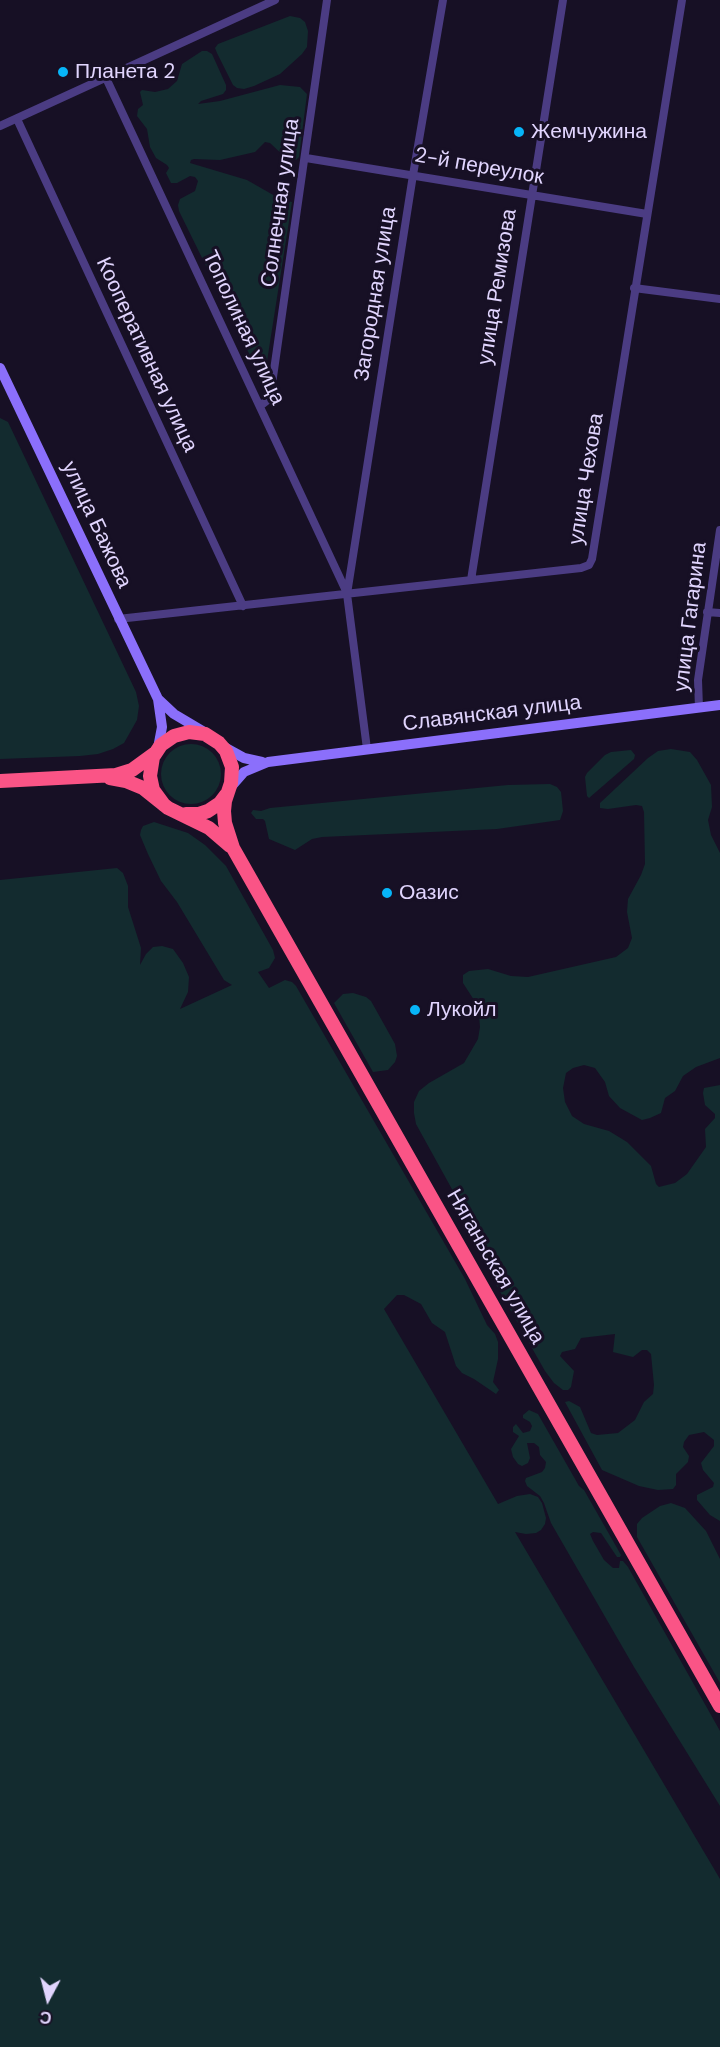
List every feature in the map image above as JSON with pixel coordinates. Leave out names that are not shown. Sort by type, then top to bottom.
[{"type":"highway","points":[[0,781],[116,775],[132,770],[169,738],[184,732],[200,733],[219,743],[229,756],[232,778],[224,815],[233,848]]},
{"type":"highway","points":[[156,751],[150,766],[150,781],[155,794],[164,805]]},
{"type":"highway","points":[[96,777],[118,779],[135,784],[164,805],[209,828],[233,848]]},
{"type":"highway","points":[[181,813],[195,814],[208,811],[220,803],[229,790]]},
{"type":"highway","name":"Няганьская улица","points":[[233,848],[720,1706]]},
{"type":"street","points":[[0,126],[275,0]]},
{"type":"street","name":"Солнечная улица","points":[[260,406],[269,399],[271,391],[327,0]]},
{"type":"street","name":"Загородная улица","points":[[347,594],[413,174],[443,0]]},
{"type":"street","name":"улица Ремизова","points":[[471,580],[563,0]]},
{"type":"street","name":"улица Чехова","points":[[118,619],[581,568],[589,565],[594,548],[682,0]]},
{"type":"street","name":"Тополиная улица","points":[[106,78],[347,594]]},
{"type":"street","name":"Кооперативная улица","points":[[17,119],[243,606]]},
{"type":"street","name":"2-й переулок","points":[[306,158],[646,214]]},
{"type":"street","points":[[634,288],[720,299]]},
{"type":"street","name":"улица Бажова","points":[[0,368],[158,699]]},
{"type":"street","name":"улица Гагарина","points":[[699,708],[698,680],[720,530]]},
{"type":"street","points":[[347,594],[367,749]]},
{"type":"street","points":[[707,612],[720,613]]},
{"type":"street","points":[[158,699],[174,714],[234,754],[249,760],[268,762]]},
{"type":"street","points":[[156,751],[162,727],[158,699]]},
{"type":"street","name":"Славянская улица","points":[[268,762],[720,705]]},
{"type":"street","points":[[229,790],[244,772],[268,762]]},
{"type":"green space","points":[[290,16],[300,18],[305,22],[308,31],[307,47],[302,54],[280,74],[254,86],[244,89],[233,85],[215,48],[218,44]]},
{"type":"green space","points":[[202,51],[212,54],[226,85],[226,90],[223,94],[198,104],[220,101],[280,85],[300,87],[307,94],[299,157],[296,160],[286,158],[270,143],[265,142],[255,152],[220,160],[194,159],[190,163],[247,180],[282,200],[292,202],[265,374],[261,378],[179,211],[180,199],[195,191],[198,181],[195,177],[190,176],[177,183],[171,183],[166,173],[169,168],[156,158],[150,147],[147,129],[137,116],[138,109],[143,105],[140,92],[142,90],[155,92],[168,89],[177,81],[182,64]]},
{"type":"green space","points":[[0,418],[8,422],[136,692],[139,706],[137,720],[124,743],[98,754],[0,759]]},
{"type":"green space","points":[[185,744],[197,744],[208,749],[216,757],[221,774],[219,786],[208,799],[197,804],[185,804],[174,799],[166,791],[161,780],[161,768],[166,757],[174,749]]},
{"type":"green space","points":[[671,749],[690,752],[711,785],[712,807],[708,820],[711,835],[720,853],[720,1058],[696,1067],[683,1076],[675,1091],[665,1098],[661,1113],[642,1120],[620,1108],[609,1096],[605,1082],[595,1068],[584,1065],[573,1068],[566,1073],[563,1088],[565,1102],[572,1116],[584,1124],[609,1131],[627,1142],[651,1166],[659,1187],[675,1183],[687,1174],[706,1147],[705,1129],[715,1118],[715,1114],[705,1105],[704,1088],[720,1085],[720,1521],[710,1515],[697,1500],[697,1495],[713,1487],[714,1483],[703,1470],[701,1463],[714,1446],[714,1440],[704,1432],[689,1435],[684,1442],[683,1447],[689,1456],[688,1462],[676,1474],[676,1485],[673,1489],[658,1490],[639,1486],[602,1470],[565,1402],[569,1401],[580,1407],[591,1433],[597,1435],[618,1433],[635,1420],[644,1402],[653,1394],[651,1354],[647,1350],[642,1350],[633,1357],[613,1352],[615,1334],[581,1338],[575,1349],[562,1352],[560,1356],[574,1371],[571,1387],[563,1390],[554,1383],[490,1274],[483,1260],[485,1249],[416,1124],[414,1113],[414,1102],[419,1091],[464,1063],[478,1039],[479,1015],[474,1000],[463,983],[463,975],[469,971],[488,969],[511,976],[528,977],[616,957],[628,948],[632,938],[627,912],[628,899],[645,864],[644,812],[642,806],[608,809],[600,808],[600,803],[648,758],[658,751]]},
{"type":"green space","points":[[631,750],[635,755],[634,759],[589,798],[585,777],[587,773],[605,755],[611,752]]},
{"type":"green space","points":[[550,784],[561,792],[563,811],[560,820],[497,829],[322,837],[312,839],[295,850],[269,839],[265,821],[256,819],[251,813],[253,810],[261,811],[270,808],[508,785]]},
{"type":"green space","points":[[154,822],[188,833],[205,845],[226,866],[273,950],[275,958],[269,968],[258,972],[269,988],[285,980],[296,986],[465,1279],[487,1325],[495,1334],[498,1342],[498,1359],[493,1382],[499,1390],[496,1394],[462,1373],[456,1366],[445,1332],[432,1323],[421,1304],[404,1295],[397,1295],[384,1309],[498,1504],[517,1496],[530,1494],[538,1497],[542,1503],[546,1518],[541,1530],[526,1534],[515,1532],[720,1879],[720,2047],[0,2047],[0,880],[117,868],[123,873],[128,886],[128,907],[141,948],[140,965],[153,947],[162,946],[173,949],[183,963],[189,977],[188,992],[180,1009],[232,985],[224,980],[177,902],[161,881],[148,854],[140,835],[143,826]]},
{"type":"green space","points":[[353,993],[371,1001],[395,1044],[397,1056],[388,1070],[373,1072],[334,1003],[343,994]]},
{"type":"green space","points":[[529,1410],[538,1414],[621,1555],[617,1557],[601,1533],[593,1532],[590,1534],[604,1560],[613,1568],[619,1568],[620,1561],[628,1567],[720,1731],[720,1806],[634,1667],[551,1523],[540,1496],[527,1486],[526,1478],[542,1472],[545,1468],[546,1462],[540,1455],[539,1447],[534,1443],[527,1443],[530,1458],[528,1463],[522,1466],[513,1457],[511,1449],[519,1436],[513,1432],[513,1427],[516,1424],[523,1433],[530,1431],[532,1426],[530,1422],[523,1418]]},
{"type":"green space","points":[[671,1503],[685,1508],[706,1531],[720,1559],[720,1683],[637,1537],[637,1524],[642,1518],[660,1506]]},
{"type":"place","name":"Планета 2","points":[[63,72]]},
{"type":"place","name":"Жемчужина","points":[[519,132]]},
{"type":"place","name":"Оазис","points":[[387,893]]},
{"type":"place","name":"Лукойл","points":[[415,1010]]}]
